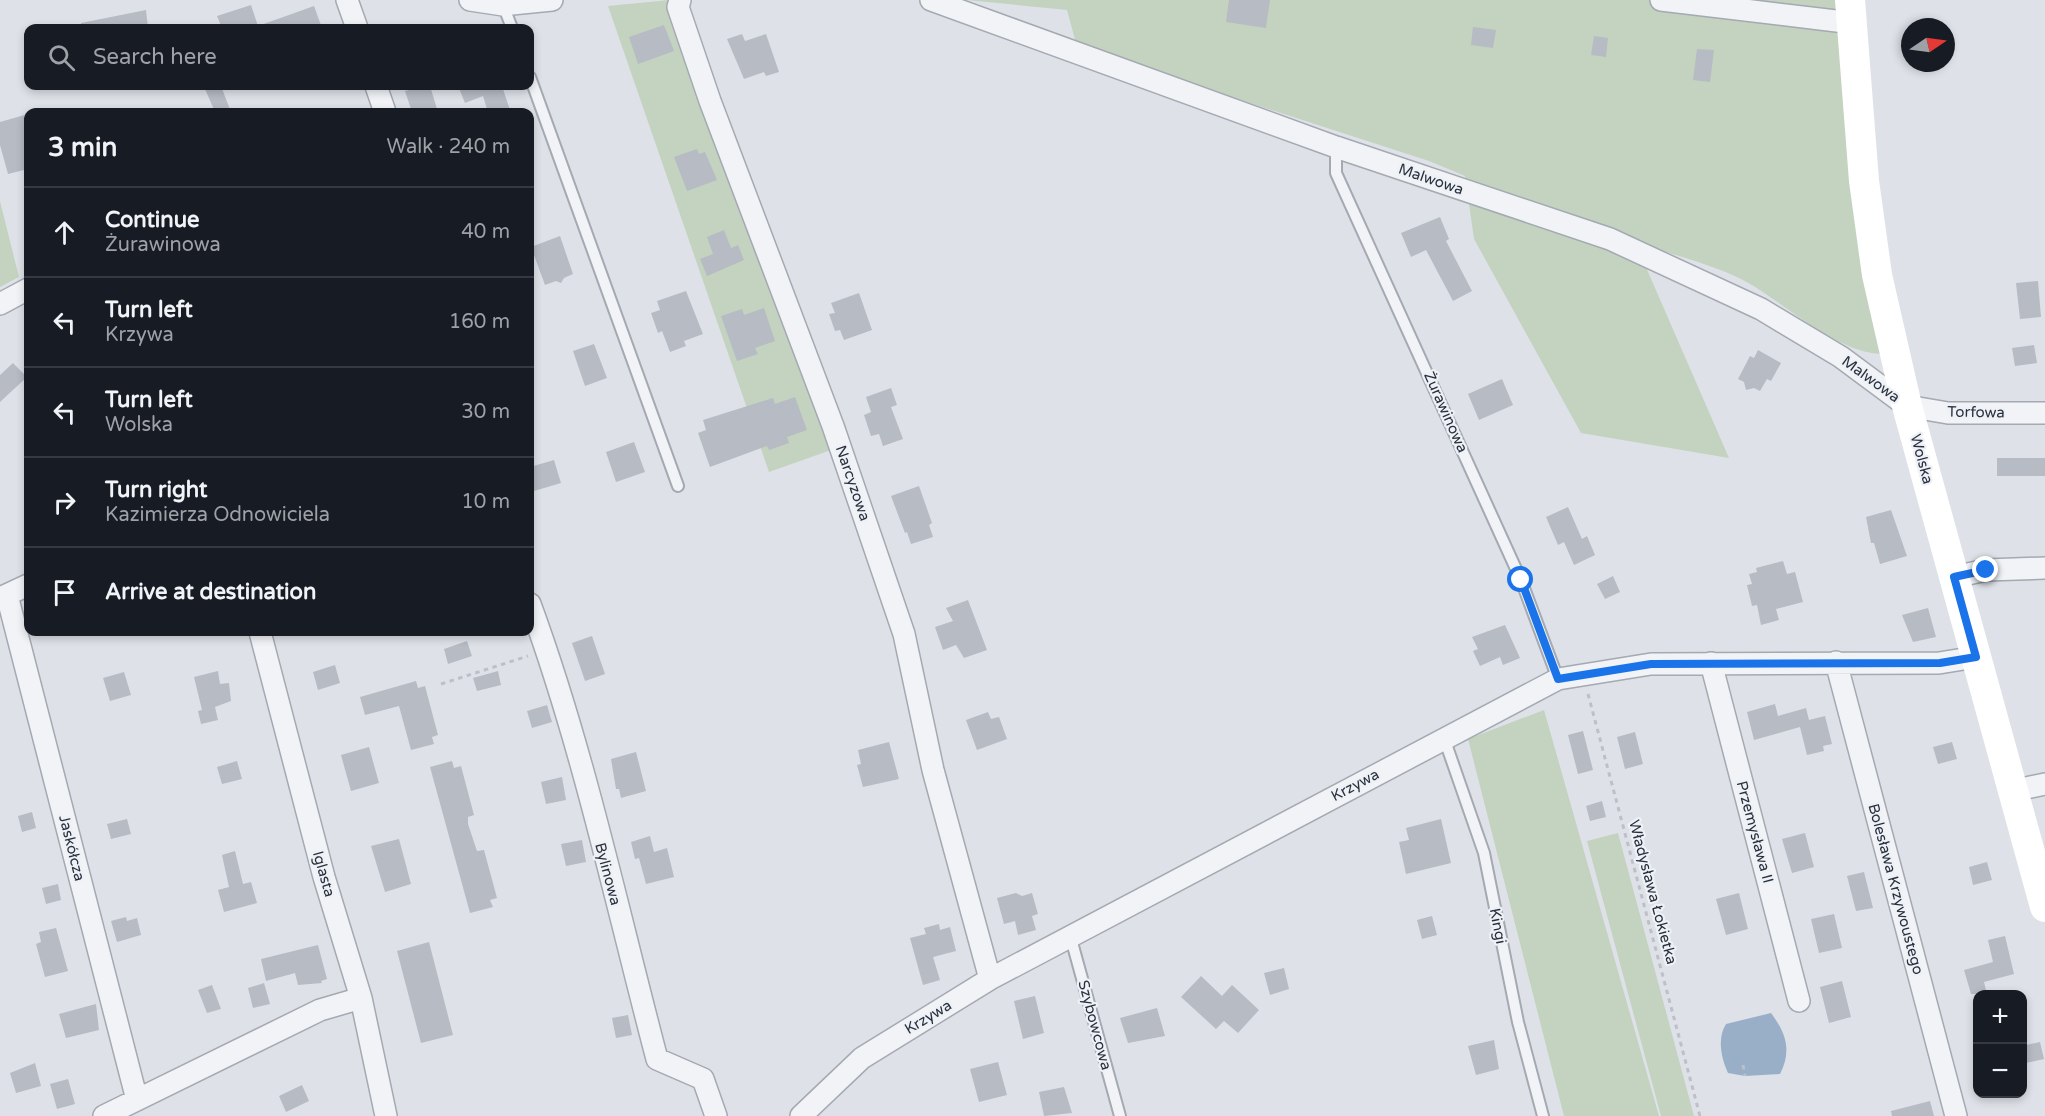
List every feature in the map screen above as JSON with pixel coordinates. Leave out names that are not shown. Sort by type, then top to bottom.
[{"type":"street","points":[[347,0],[356,24]]},
{"type":"street","points":[[470,0],[503,5],[552,0]]},
{"type":"street","name":"Narcyzowa","points":[[680,0],[678,7],[710,101],[833,426],[904,634],[933,770],[990,979]]},
{"type":"street","name":"Malwowa","points":[[931,0],[1336,147],[1610,239],[1761,309],[1841,357],[1907,406]]},
{"type":"street","points":[[1661,0],[1852,11]]},
{"type":"street","name":"Wolska","points":[[1852,11],[1870,232],[1907,406],[2045,907]]},
{"type":"street","points":[[377,90],[384,108]]},
{"type":"street","points":[[0,304],[24,292]]},
{"type":"street","name":"Torfowa","points":[[1907,406],[1948,412],[2045,413]]},
{"type":"street","points":[[1954,577],[1986,570],[2045,568]]},
{"type":"street","points":[[4,597],[24,587]]},
{"type":"street","name":"Jaskółcza","points":[[4,597],[137,1100]]},
{"type":"street","name":"Bylinowa","points":[[534,615],[547,650],[657,1059],[703,1079],[716,1116]]},
{"type":"street","name":"Iglasta","points":[[261,636],[324,876],[361,998],[386,1116]]},
{"type":"street","name":"Krzywa","points":[[801,1116],[862,1058],[990,979],[1070,934],[1558,679],[1651,664],[1940,663],[1976,657]]},
{"type":"street","name":"Bolesława Krzywoustego","points":[[1836,662],[1956,1116]]},
{"type":"street","name":"Przemysława II","points":[[1711,663],[1799,1001]]},
{"type":"street","points":[[2012,791],[2045,784]]},
{"type":"street","points":[[104,1116],[320,1010],[361,998]]},
{"type":"lane","points":[[503,5],[510,24]]},
{"type":"lane","points":[[534,88],[678,486]]},
{"type":"lane","name":"Żurawinowa","points":[[1336,147],[1336,173],[1521,580],[1558,679]]},
{"type":"lane","name":"Kingi","points":[[1444,738],[1484,852],[1518,1022],[1543,1116]]},
{"type":"lane","name":"Szybowcowa","points":[[1070,934],[1120,1116]]},
{"type":"path","points":[[441,684],[547,650]]},
{"type":"path","name":"Władysława Łokietka","points":[[1583,675],[1700,1116]]},
{"type":"path","points":[[1743,1065],[1745,1076]]},
{"type":"green space","points":[[669,0],[831,450],[769,472],[608,6]]},
{"type":"green space","points":[[967,0],[1841,0],[1889,354],[1870,353],[1832,338],[1760,290],[1731,274],[1635,242],[1729,458],[1581,433],[1474,239],[1465,176],[1429,161],[1077,47],[1067,10]]},
{"type":"green space","points":[[0,201],[19,277],[0,287]]},
{"type":"green space","points":[[1544,710],[1659,1116],[1564,1116],[1468,739]]},
{"type":"green space","points":[[1618,833],[1694,1116],[1661,1116],[1587,841]]},
{"type":"water","points":[[1771,1013],[1786,1042],[1786,1058],[1780,1074],[1745,1076],[1728,1073],[1721,1048],[1726,1024]]},
{"type":"building","points":[[1229,0],[1270,0],[1266,28],[1226,22]]},
{"type":"building","points":[[251,5],[257,24],[220,24],[217,16]]},
{"type":"building","points":[[314,6],[321,24],[264,24]]},
{"type":"building","points":[[146,10],[148,24],[81,24]]},
{"type":"building","points":[[664,25],[674,51],[638,64],[629,37]]},
{"type":"building","points":[[1473,27],[1496,30],[1493,48],[1471,45]]},
{"type":"building","points":[[742,34],[745,41],[766,34],[779,72],[766,76],[764,72],[744,79],[727,39]]},
{"type":"building","points":[[1594,36],[1608,38],[1606,57],[1591,55]]},
{"type":"building","points":[[1697,49],[1714,50],[1710,82],[1693,80]]},
{"type":"building","points":[[205,90],[223,90],[229,108],[213,108]]},
{"type":"building","points":[[431,90],[437,108],[411,108],[405,91]]},
{"type":"building","points":[[460,90],[503,90],[509,108],[487,108],[483,96],[465,103]]},
{"type":"building","points":[[24,115],[24,170],[8,174],[0,145],[0,122]]},
{"type":"building","points":[[697,149],[699,154],[705,152],[717,180],[687,191],[674,157]]},
{"type":"building","points":[[1440,217],[1449,239],[1446,241],[1472,291],[1453,301],[1426,250],[1411,257],[1401,233]]},
{"type":"building","points":[[724,230],[731,248],[738,245],[744,260],[707,276],[700,259],[713,254],[707,237]]},
{"type":"building","points":[[560,236],[573,274],[564,278],[561,283],[556,281],[545,285],[534,255],[534,246]]},
{"type":"building","points":[[2038,281],[2041,317],[2020,319],[2016,283]]},
{"type":"building","points":[[686,291],[703,334],[684,341],[686,346],[670,352],[662,331],[658,333],[651,313],[660,310],[657,301]]},
{"type":"building","points":[[859,293],[872,330],[844,340],[840,330],[835,331],[829,314],[835,313],[831,303]]},
{"type":"building","points":[[764,308],[775,341],[755,348],[758,354],[737,361],[721,316],[742,309],[744,315]]},
{"type":"building","points":[[594,344],[607,378],[585,386],[573,351]]},
{"type":"building","points":[[2034,345],[2037,363],[2015,366],[2012,348]]},
{"type":"building","points":[[1758,350],[1781,363],[1771,381],[1767,379],[1760,391],[1754,388],[1746,390],[1744,382],[1738,379],[1750,356],[1754,358]]},
{"type":"building","points":[[13,363],[24,374],[24,380],[0,402],[0,375]]},
{"type":"building","points":[[1502,379],[1513,405],[1479,420],[1468,394]]},
{"type":"building","points":[[891,388],[897,405],[891,407],[903,439],[883,446],[879,434],[871,436],[864,415],[871,412],[866,397]]},
{"type":"building","points":[[795,397],[807,430],[787,437],[789,443],[769,450],[767,446],[710,467],[698,433],[706,430],[703,420],[773,398],[775,404]]},
{"type":"building","points":[[634,442],[645,472],[616,482],[606,452]]},
{"type":"building","points":[[1997,458],[2045,458],[2045,476],[1997,476]]},
{"type":"building","points":[[554,460],[561,483],[534,491],[534,466]]},
{"type":"building","points":[[919,486],[932,523],[929,525],[933,537],[911,544],[891,496]]},
{"type":"building","points":[[1568,507],[1582,539],[1587,536],[1595,555],[1574,565],[1564,542],[1558,545],[1546,517]]},
{"type":"building","points":[[1891,510],[1907,556],[1880,564],[1874,543],[1871,543],[1866,517]]},
{"type":"building","points":[[1783,561],[1787,574],[1795,572],[1803,602],[1776,609],[1779,620],[1761,625],[1757,605],[1752,606],[1747,585],[1752,584],[1749,574],[1757,572],[1756,568]]},
{"type":"building","points":[[1613,576],[1620,592],[1605,599],[1597,584]]},
{"type":"building","points":[[968,600],[987,650],[964,658],[956,645],[943,650],[935,627],[953,621],[946,608]]},
{"type":"building","points":[[1928,608],[1936,637],[1913,642],[1902,615]]},
{"type":"building","points":[[1505,625],[1520,658],[1503,665],[1500,657],[1480,666],[1473,651],[1478,649],[1472,637]]},
{"type":"building","points":[[592,636],[605,674],[585,681],[572,643]]},
{"type":"building","points":[[467,641],[472,656],[448,664],[444,649]]},
{"type":"building","points":[[335,665],[340,683],[318,690],[313,672]]},
{"type":"building","points":[[218,671],[220,684],[229,683],[231,701],[215,707],[218,720],[201,724],[198,711],[202,710],[194,677]]},
{"type":"building","points":[[498,671],[501,685],[477,691],[473,678]]},
{"type":"building","points":[[124,672],[131,695],[110,701],[103,678]]},
{"type":"building","points":[[416,681],[418,688],[425,686],[438,735],[432,737],[434,744],[411,750],[399,706],[365,715],[360,697]]},
{"type":"building","points":[[1775,704],[1778,716],[1806,708],[1809,720],[1825,716],[1832,744],[1823,746],[1824,751],[1807,755],[1800,727],[1754,740],[1747,712]]},
{"type":"building","points":[[547,705],[552,722],[532,728],[527,711]]},
{"type":"building","points":[[988,712],[991,719],[999,717],[1007,739],[977,750],[966,720]]},
{"type":"building","points":[[1583,731],[1593,770],[1578,774],[1568,735]]},
{"type":"building","points":[[1635,732],[1643,764],[1625,769],[1617,737]]},
{"type":"building","points":[[889,742],[899,779],[863,787],[857,765],[861,764],[858,750]]},
{"type":"building","points":[[1952,742],[1957,759],[1938,764],[1933,747]]},
{"type":"building","points":[[369,747],[379,783],[351,791],[341,755]]},
{"type":"building","points":[[636,752],[646,791],[621,798],[619,789],[616,789],[611,759]]},
{"type":"building","points":[[237,761],[242,779],[222,784],[217,767]]},
{"type":"building","points":[[452,761],[454,768],[461,766],[474,815],[468,817],[468,824],[477,851],[484,850],[497,898],[490,900],[493,907],[470,913],[430,767]]},
{"type":"building","points":[[562,777],[566,800],[546,804],[541,782]]},
{"type":"building","points":[[1602,801],[1606,817],[1590,821],[1586,806]]},
{"type":"building","points":[[32,812],[36,828],[22,832],[18,816]]},
{"type":"building","points":[[127,819],[131,834],[111,839],[107,824]]},
{"type":"building","points":[[1441,819],[1451,863],[1406,874],[1399,842],[1409,840],[1406,828]]},
{"type":"building","points":[[1805,833],[1814,867],[1792,873],[1782,839]]},
{"type":"building","points":[[650,836],[654,852],[667,848],[674,877],[646,884],[639,858],[635,859],[631,842]]},
{"type":"building","points":[[399,839],[411,884],[385,892],[371,846]]},
{"type":"building","points":[[582,840],[586,862],[566,866],[561,844]]},
{"type":"building","points":[[235,851],[243,884],[251,882],[257,903],[224,912],[218,890],[229,887],[222,855]]},
{"type":"building","points":[[1987,862],[1992,880],[1973,885],[1969,867]]},
{"type":"building","points":[[1864,872],[1873,908],[1856,911],[1847,876]]},
{"type":"building","points":[[58,884],[61,900],[46,904],[42,888]]},
{"type":"building","points":[[1016,893],[1022,896],[1032,893],[1038,914],[1032,916],[1036,930],[1018,935],[1015,921],[1004,924],[997,898]]},
{"type":"building","points":[[1739,893],[1748,929],[1726,935],[1716,899]]},
{"type":"building","points":[[1834,914],[1842,948],[1819,953],[1811,919]]},
{"type":"building","points":[[1432,916],[1437,935],[1422,939],[1417,920]]},
{"type":"building","points":[[126,917],[127,921],[137,918],[141,935],[117,942],[111,921]]},
{"type":"building","points":[[939,924],[940,930],[950,927],[956,951],[933,957],[940,980],[923,985],[910,938],[926,934],[924,928]]},
{"type":"building","points":[[56,928],[68,971],[45,977],[36,944],[41,942],[39,932]]},
{"type":"building","points":[[2005,936],[2014,974],[1984,982],[1986,990],[1973,990],[1971,994],[1964,970],[1993,962],[1988,940]]},
{"type":"building","points":[[429,942],[453,1035],[421,1043],[397,951]]},
{"type":"building","points":[[318,945],[327,979],[321,981],[322,983],[298,985],[295,973],[266,981],[261,959]]},
{"type":"building","points":[[1284,968],[1289,989],[1270,995],[1264,973]]},
{"type":"building","points":[[1201,976],[1222,996],[1232,985],[1259,1010],[1238,1033],[1224,1021],[1216,1029],[1181,997]]},
{"type":"building","points":[[1842,981],[1851,1017],[1829,1023],[1820,987]]},
{"type":"building","points":[[264,983],[270,1004],[253,1008],[248,988]]},
{"type":"building","points":[[212,985],[221,1009],[207,1013],[198,990]]},
{"type":"building","points":[[1035,996],[1044,1033],[1023,1039],[1014,1001]]},
{"type":"building","points":[[96,1004],[99,1030],[66,1038],[59,1014]]},
{"type":"building","points":[[1157,1008],[1165,1036],[1128,1043],[1120,1018]]},
{"type":"building","points":[[628,1015],[632,1035],[616,1038],[612,1018]]},
{"type":"building","points":[[1494,1040],[1499,1069],[1476,1075],[1468,1046]]},
{"type":"building","points":[[2040,1042],[2044,1059],[2027,1063],[2027,1045]]},
{"type":"building","points":[[998,1062],[1007,1095],[979,1102],[970,1069]]},
{"type":"building","points":[[35,1063],[41,1086],[16,1093],[10,1073]]},
{"type":"building","points":[[68,1079],[75,1104],[57,1109],[50,1084]]},
{"type":"building","points":[[302,1085],[309,1101],[286,1112],[279,1096]]},
{"type":"building","points":[[1064,1087],[1072,1113],[1044,1116],[1039,1092]]},
{"type":"building","points":[[1930,1101],[1934,1116],[1892,1116],[1891,1111]]},
{"type":"route","points":[[1521,580],[1558,679],[1651,664],[1940,663],[1976,657],[1954,577],[1986,570]]}]
